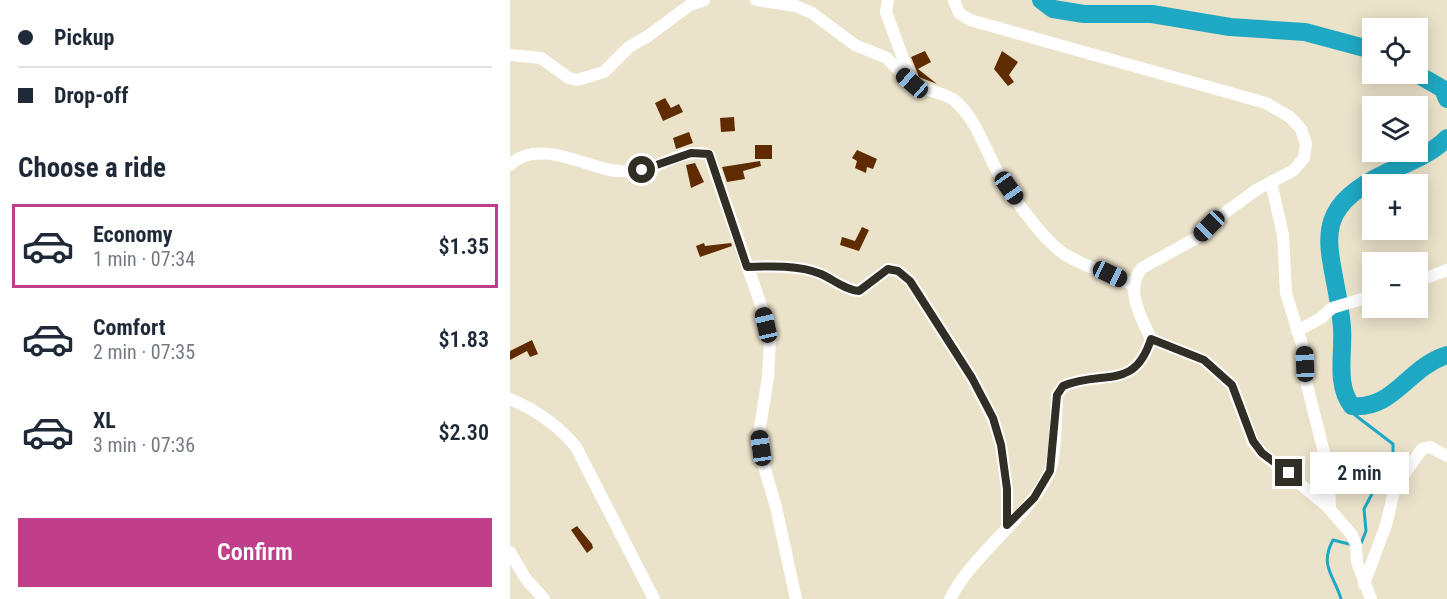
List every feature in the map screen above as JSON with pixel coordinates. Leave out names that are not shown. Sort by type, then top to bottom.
[{"type":"street","points":[[510,55],[541,58],[569,78],[577,80],[604,72],[629,47],[690,5],[704,0]]},
{"type":"street","points":[[756,0],[796,6],[812,13],[855,45],[887,58],[919,88],[948,97],[961,108],[984,143],[999,173],[1045,234],[1063,253],[1132,285]]},
{"type":"street","points":[[888,0],[886,12],[912,83]]},
{"type":"street","points":[[954,0],[959,13],[978,23],[1266,103],[1290,117],[1301,129],[1306,144],[1304,158],[1294,170],[1219,217],[1200,236],[1142,268],[1132,285],[1139,312],[1151,339],[1204,360],[1232,385],[1253,441],[1262,453],[1330,509],[1352,535],[1364,584],[1371,599]]},
{"type":"street","points":[[510,165],[526,155],[564,156],[611,171],[642,170],[691,153],[709,154],[763,311],[770,339],[768,377],[759,434],[763,463],[776,507],[796,599]]},
{"type":"street","points":[[1271,183],[1283,235],[1286,293],[1304,351],[1305,377],[1329,472],[1330,509]]},
{"type":"street","points":[[747,267],[780,266],[820,273],[852,291],[859,291],[888,269],[898,271],[910,281],[972,378],[993,418],[1001,445],[1007,489],[1007,525]]},
{"type":"street","points":[[1428,277],[1447,270]]},
{"type":"street","points":[[1297,331],[1321,318],[1332,308],[1362,299]]},
{"type":"street","points":[[950,599],[1007,525],[1034,498],[1050,471],[1057,395],[1063,386],[1127,373],[1140,365],[1151,339]]},
{"type":"street","points":[[510,399],[534,409],[564,432],[576,447],[654,599]]},
{"type":"street","points":[[1364,584],[1386,525],[1395,487],[1405,470],[1422,449],[1430,447],[1447,456]]},
{"type":"street","points":[[510,552],[526,579],[544,599]]},
{"type":"building","points":[[925,51],[931,62],[918,69],[937,84],[919,77],[911,57]]},
{"type":"building","points":[[1002,51],[1018,62],[1009,75],[1014,82],[1008,86],[994,69]]},
{"type":"building","points":[[665,98],[671,108],[679,104],[683,112],[663,121],[655,103]]},
{"type":"building","points":[[734,117],[735,131],[721,132],[720,118]]},
{"type":"building","points":[[689,132],[693,143],[676,149],[673,138]]},
{"type":"building","points":[[755,145],[772,145],[772,159],[755,159]]},
{"type":"building","points":[[857,150],[877,159],[873,169],[867,167],[866,173],[855,168],[857,161],[852,158]]},
{"type":"building","points":[[760,161],[761,166],[743,171],[745,179],[727,182],[722,167]]},
{"type":"building","points":[[695,163],[704,182],[691,188],[686,165]]},
{"type":"building","points":[[862,227],[869,230],[859,251],[840,245],[842,237],[855,241]]},
{"type":"building","points":[[704,243],[705,246],[731,243],[732,246],[700,257],[696,246]]},
{"type":"building","points":[[532,340],[538,354],[530,357],[527,351],[510,360],[510,351]]},
{"type":"building","points":[[577,526],[592,544],[593,548],[587,553],[571,530]]},
{"type":"waterway","points":[[1041,0],[1053,9],[1084,14],[1152,14],[1230,27],[1305,32],[1362,47]]},
{"type":"waterway","points":[[1428,80],[1443,89],[1447,99]]},
{"type":"waterway","points":[[1447,138],[1426,154],[1360,187],[1343,203],[1333,219],[1329,236],[1342,327],[1342,379],[1347,398],[1352,406],[1379,401],[1433,361],[1447,355]]},
{"type":"waterway","points":[[1352,406],[1355,415],[1393,444],[1393,454],[1364,509],[1366,531],[1360,546]]},
{"type":"waterway","points":[[1341,599],[1329,570],[1327,557],[1333,540],[1353,545]]},
{"type":"route","points":[[642,170],[691,153],[709,154],[747,267],[780,266],[820,273],[852,291],[859,291],[888,269],[898,271],[910,281],[972,378],[993,418],[1001,445],[1007,489],[1007,525],[1034,498],[1050,471],[1057,395],[1063,386],[1127,373],[1140,365],[1151,339],[1165,347],[1184,351],[1204,360],[1232,385],[1253,441],[1262,453],[1289,473]]}]
